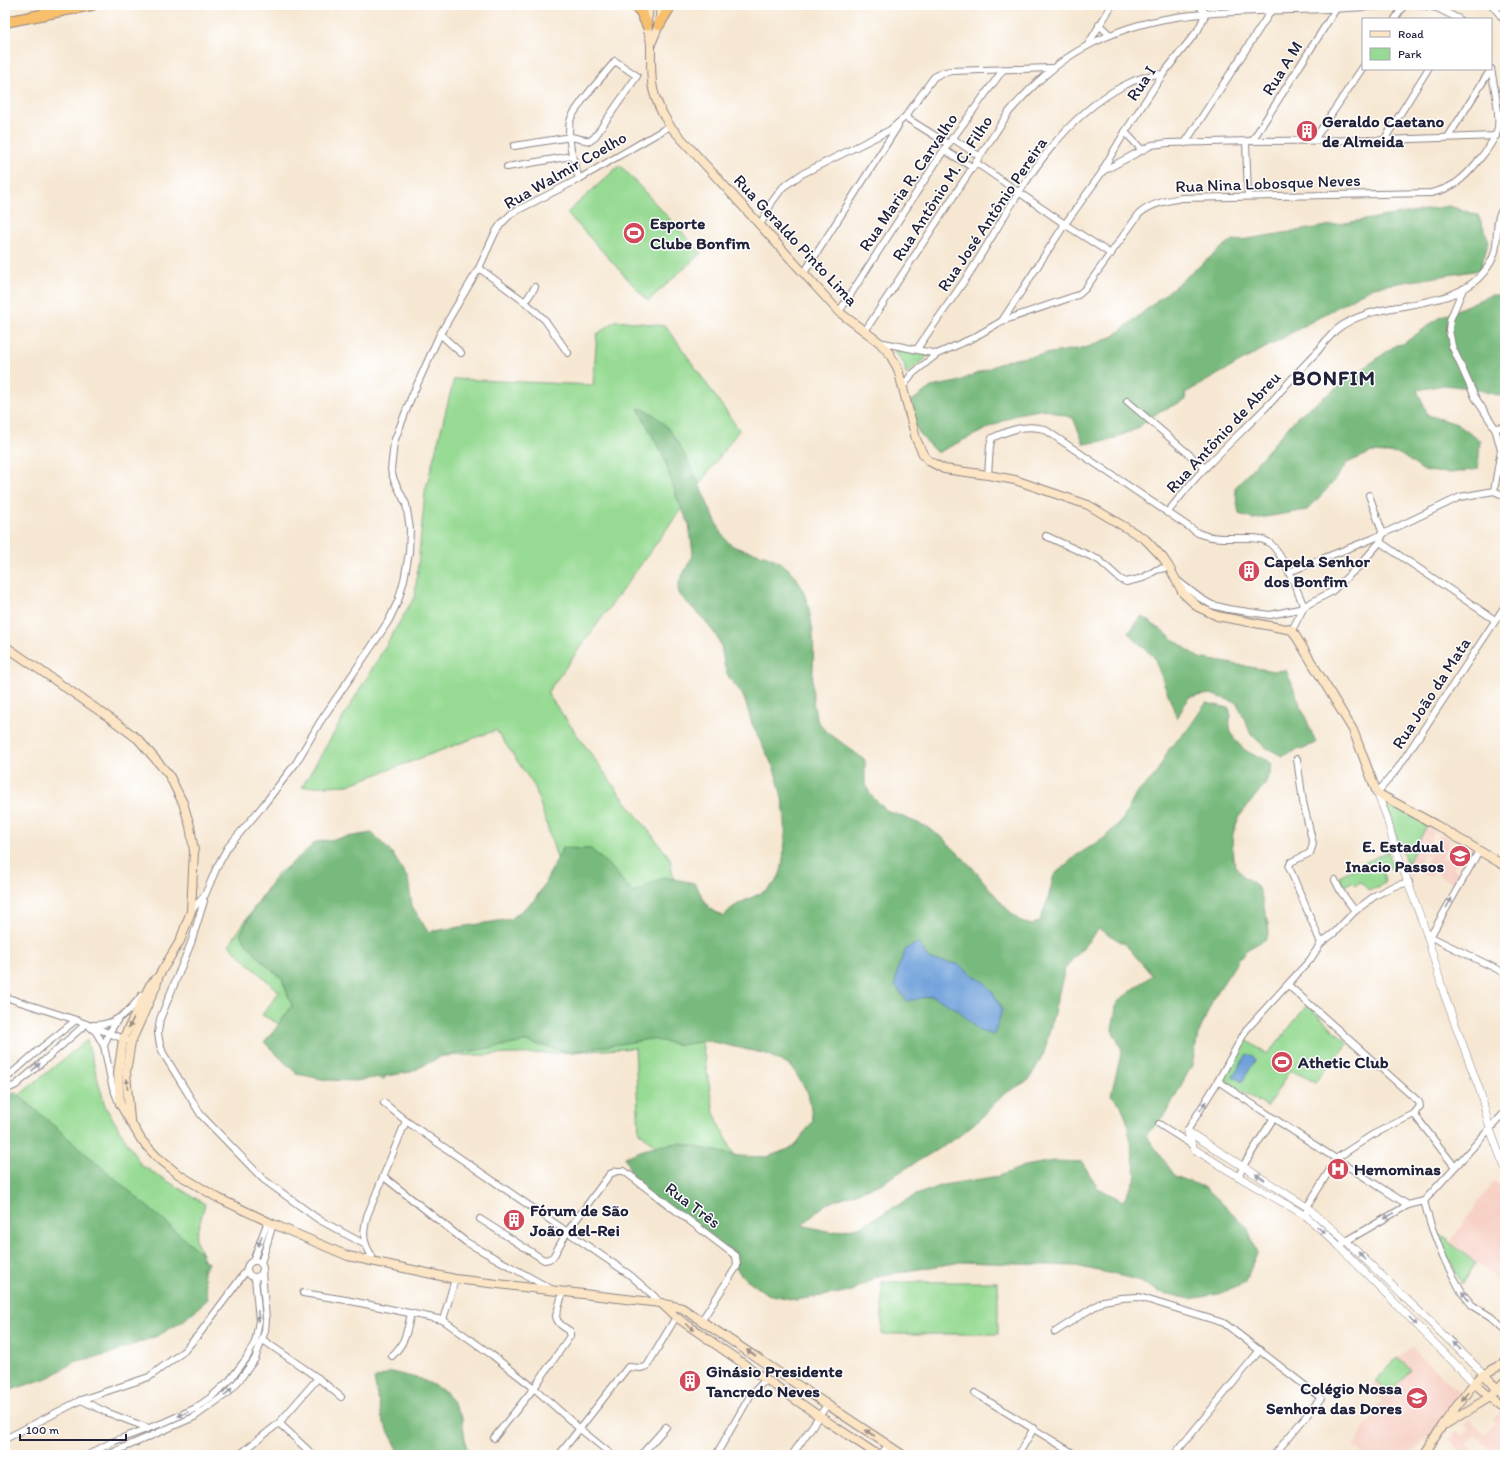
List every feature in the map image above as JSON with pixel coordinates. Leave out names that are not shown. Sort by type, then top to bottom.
[{"type":"highway","points":[[5,22],[92,5]]},
{"type":"highway","points":[[635,5],[641,12],[647,25]]},
{"type":"highway","points":[[659,25],[671,5]]},
{"type":"main road","points":[[649,5],[647,25],[651,44]]},
{"type":"main road","points":[[651,44],[659,25],[661,5]]},
{"type":"main road","name":"Rua Geraldo Pinto Lima","points":[[651,44],[650,69],[653,89],[657,104],[670,126],[839,312],[880,342],[889,353],[898,369],[919,447],[928,461],[944,469],[988,474]]},
{"type":"main road","points":[[988,474],[1015,480],[1088,505],[1145,539],[1163,558],[1177,580],[1183,593],[1191,602],[1208,613],[1241,622],[1292,630],[1353,730],[1377,793],[1436,824],[1505,866]]},
{"type":"main road","points":[[5,646],[114,721],[138,740],[169,775],[183,803],[190,826],[194,851],[191,911],[180,941],[158,978],[156,986],[131,1042],[126,1072],[131,1123]]},
{"type":"main road","points":[[158,978],[150,985],[123,1039],[118,1073],[120,1104],[142,1141],[156,1156],[178,1174],[218,1198],[270,1223],[348,1256],[455,1279],[660,1303],[682,1308],[903,1455]]},
{"type":"main road","points":[[660,1303],[676,1317],[818,1416],[878,1455]]},
{"type":"main road","points":[[1424,1455],[1442,1426],[1474,1383],[1484,1374],[1505,1363]]},
{"type":"main road","points":[[1484,1374],[1498,1390]]},
{"type":"main road","points":[[1442,1426],[1490,1398],[1505,1381]]},
{"type":"main road","points":[[1474,1383],[1490,1398],[1505,1408]]},
{"type":"street","points":[[1087,46],[1099,24],[1112,5]]},
{"type":"street","points":[[1198,5],[1206,13]]},
{"type":"street","name":"Rua Antônio M. C. Filho","points":[[865,331],[1009,112],[1052,68],[1087,46],[1110,35],[1152,21],[1206,13],[1336,9],[1398,5]]},
{"type":"street","points":[[1396,18],[1404,5]]},
{"type":"street","points":[[1421,5],[1437,8],[1457,18]]},
{"type":"street","points":[[1492,5],[1505,21]]},
{"type":"street","name":"Rua A M","points":[[1249,141],[1336,9]]},
{"type":"street","points":[[1185,143],[1271,11]]},
{"type":"street","name":"Rua I","points":[[1002,321],[1065,224],[1103,171],[1125,132],[1163,74],[1198,30],[1206,13]]},
{"type":"street","points":[[1099,24],[1110,35]]},
{"type":"street","points":[[514,146],[571,137],[590,141],[594,138],[637,76],[615,61],[583,99],[572,117],[570,128],[571,137],[572,156],[579,179]]},
{"type":"street","points":[[804,273],[903,119],[934,77],[951,71],[1052,68]]},
{"type":"street","points":[[1314,140],[1362,68]]},
{"type":"street","name":"Rua Maria R. Carvalho","points":[[839,312],[952,138],[1003,70]]},
{"type":"street","points":[[1384,140],[1427,70]]},
{"type":"street","points":[[1448,137],[1490,70]]},
{"type":"street","points":[[1103,171],[1152,145],[1249,141],[1384,140],[1496,136],[1498,115],[1491,70]]},
{"type":"street","name":"Rua José Antônio Pereira","points":[[917,349],[968,274],[1042,158],[1069,127],[1106,95],[1132,81],[1154,74],[1163,74]]},
{"type":"street","points":[[903,119],[948,144]]},
{"type":"street","points":[[760,225],[782,187],[802,174],[890,130],[903,119]]},
{"type":"street","name":"Rua Walmir Coelho","points":[[364,1244],[318,1219],[263,1179],[201,1115],[163,1053],[158,1033],[160,1019],[190,943],[217,867],[228,847],[262,807],[296,763],[320,722],[389,620],[398,601],[409,553],[410,529],[406,504],[394,480],[391,470],[394,442],[410,398],[440,334],[479,268],[495,233],[501,224],[512,213],[579,179],[670,126]]},
{"type":"street","points":[[1125,132],[1142,150]]},
{"type":"street","name":"Rua Nina Lobosque Neves","points":[[903,387],[911,375],[937,354],[974,338],[1002,321],[1078,295],[1085,289],[1112,254],[1139,214],[1148,207],[1182,198],[1431,193],[1441,191],[1458,182],[1464,176],[1496,136]]},
{"type":"street","points":[[952,138],[979,156]]},
{"type":"street","points":[[1248,196],[1249,141]]},
{"type":"street","points":[[944,150],[974,165],[1020,192],[1065,224],[1112,254]]},
{"type":"street","points":[[507,167],[572,156]]},
{"type":"street","name":"Rua Antônio de Abreu","points":[[1167,513],[1205,468],[1271,401],[1336,331],[1350,320],[1363,315],[1422,303],[1446,296],[1463,289],[1479,278],[1488,268],[1494,257],[1500,215],[1505,205]]},
{"type":"street","points":[[479,268],[525,302],[545,320],[568,353]]},
{"type":"street","points":[[525,302],[535,287]]},
{"type":"street","points":[[1463,289],[1450,320],[1449,330],[1452,346],[1475,397],[1495,428],[1501,450]]},
{"type":"street","points":[[440,334],[461,353]]},
{"type":"street","points":[[880,342],[937,354]]},
{"type":"street","points":[[1127,401],[1205,468]]},
{"type":"street","points":[[988,474],[992,438],[1011,430],[1033,426],[1044,429],[1187,527],[1205,536],[1256,538],[1270,542],[1289,572],[1304,606]]},
{"type":"street","points":[[1495,428],[1505,428]]},
{"type":"street","points":[[1494,491],[1501,450],[1505,439]]},
{"type":"street","points":[[1289,572],[1383,534],[1460,497],[1494,491],[1505,496]]},
{"type":"street","points":[[1177,580],[1200,598],[1212,605],[1228,609],[1270,615],[1285,613],[1304,606],[1330,592],[1358,568],[1380,542],[1383,534],[1369,495]]},
{"type":"street","points":[[1046,536],[1099,560],[1120,579],[1126,582],[1143,578],[1156,570],[1169,567]]},
{"type":"street","points":[[1380,542],[1495,620]]},
{"type":"street","points":[[1292,630],[1304,606]]},
{"type":"street","name":"Rua João da Mata","points":[[1377,793],[1398,768],[1505,606]]},
{"type":"street","points":[[1297,759],[1303,802],[1313,844],[1310,853],[1291,862],[1289,867],[1321,944]]},
{"type":"street","points":[[1377,793],[1428,936],[1444,994],[1480,1091],[1490,1129],[1505,1167]]},
{"type":"street","points":[[1428,936],[1479,851]]},
{"type":"street","points":[[1335,880],[1341,892],[1355,912]]},
{"type":"street","points":[[1187,1131],[1218,1081],[1246,1030],[1310,960],[1321,944],[1376,894],[1409,882]]},
{"type":"street","points":[[191,911],[206,895]]},
{"type":"street","points":[[1428,936],[1505,974]]},
{"type":"street","points":[[104,1046],[109,1033],[119,1018],[133,1006],[150,985]]},
{"type":"street","points":[[1288,985],[1419,1102],[1420,1108],[1414,1114],[1372,1135],[1337,1158],[1307,1207],[1306,1216]]},
{"type":"street","points":[[5,997],[76,1020],[131,1042]]},
{"type":"street","points":[[5,1090],[16,1085],[87,1025],[106,1024],[119,1018]]},
{"type":"street","points":[[16,1085],[8,1076],[76,1020]]},
{"type":"street","points":[[87,1025],[96,1032],[104,1046],[113,1091],[120,1104]]},
{"type":"street","points":[[1218,1081],[1273,1119],[1337,1158],[1408,1205]]},
{"type":"street","points":[[384,1103],[406,1121],[630,1275],[660,1303]]},
{"type":"street","points":[[1339,1246],[1408,1205],[1424,1201],[1505,1112]]},
{"type":"street","points":[[1414,1114],[1455,1167]]},
{"type":"street","points":[[1239,1177],[1243,1166],[1273,1119]]},
{"type":"street","points":[[362,1259],[372,1256],[364,1244],[364,1228],[367,1216],[406,1121]]},
{"type":"street","points":[[1159,1124],[1239,1177],[1306,1216],[1339,1246],[1474,1383]]},
{"type":"street","points":[[1187,1131],[1193,1147]]},
{"type":"street","points":[[1187,1131],[1307,1207],[1346,1241],[1484,1374]]},
{"type":"street","name":"Rua Três","points":[[567,1232],[610,1174],[617,1171],[624,1171],[735,1255],[738,1259],[737,1266],[702,1320]]},
{"type":"street","points":[[384,1176],[466,1242],[552,1290]]},
{"type":"street","points":[[1424,1201],[1430,1223],[1443,1257],[1462,1293],[1472,1305],[1491,1317],[1505,1330]]},
{"type":"street","points":[[480,1219],[544,1260],[553,1257],[567,1232]]},
{"type":"street","points":[[5,1439],[81,1400],[149,1377],[184,1351],[200,1333],[246,1271],[248,1264],[253,1261],[270,1223]]},
{"type":"street","points":[[111,1454],[194,1417],[212,1406],[228,1393],[255,1359],[265,1331],[266,1319],[262,1272],[263,1268],[261,1263],[270,1223]]},
{"type":"street","points":[[253,1261],[261,1263]]},
{"type":"street","points":[[246,1271],[250,1276],[255,1277],[258,1277],[262,1272]]},
{"type":"street","points":[[88,1455],[112,1442],[194,1409],[210,1398],[230,1380],[246,1359],[255,1342],[259,1321],[255,1277]]},
{"type":"street","points":[[443,1320],[455,1279]]},
{"type":"street","points":[[494,1438],[534,1388],[570,1336],[570,1331],[556,1319],[563,1291]]},
{"type":"street","points":[[303,1293],[346,1300],[443,1320],[492,1355],[534,1388],[612,1455]]},
{"type":"street","points":[[1055,1332],[1103,1301],[1139,1297],[1224,1323],[1321,1398],[1274,1455]]},
{"type":"street","points":[[392,1356],[402,1345],[406,1337],[411,1313]]},
{"type":"street","points":[[560,1455],[628,1367],[641,1368],[647,1366],[676,1317]]},
{"type":"street","points":[[263,1340],[318,1378],[341,1397]]},
{"type":"street","points":[[1174,1455],[1260,1350]]},
{"type":"street","points":[[239,1455],[279,1423],[318,1378]]},
{"type":"street","points":[[716,1455],[750,1396],[766,1379]]},
{"type":"street","points":[[1498,1390],[1505,1396]]},
{"type":"street","points":[[975,1393],[1076,1455]]},
{"type":"street","points":[[81,1400],[106,1412],[148,1428]]},
{"type":"street","points":[[792,1455],[827,1405]]},
{"type":"street","points":[[279,1423],[313,1455]]},
{"type":"street","points":[[641,1455],[666,1427]]},
{"type":"street","points":[[1018,1455],[1034,1428]]},
{"type":"street","points":[[881,1455],[888,1445]]},
{"type":"shaded area","name":"E. Estadual Inacio Passos","points":[[1427,827],[1435,832],[1426,850],[1430,853],[1440,834],[1451,840],[1442,858],[1445,859],[1453,845],[1473,855],[1467,867],[1457,862],[1453,869],[1462,874],[1456,885],[1438,875],[1442,866],[1438,864],[1431,877],[1421,872],[1429,857],[1424,854],[1411,878],[1406,866]]},
{"type":"shaded area","points":[[1494,1181],[1505,1189],[1505,1285],[1450,1242]]},
{"type":"shaded area","name":"Colégio Nossa Senhora das Dores","points":[[1412,1348],[1460,1393],[1430,1434],[1410,1455],[1364,1455],[1354,1446],[1364,1429],[1374,1417],[1371,1412],[1382,1402],[1368,1390],[1399,1357]]},
{"type":"shaded area","points":[[1505,1406],[1505,1454],[1495,1455],[1474,1435],[1466,1444],[1477,1455],[1466,1455],[1450,1439],[1456,1432],[1462,1436],[1468,1429],[1464,1424],[1470,1419],[1485,1434],[1496,1423],[1493,1419]]},
{"type":"green space","name":"Esporte Clube Bonfim","points":[[620,165],[701,253],[648,301],[567,213]]},
{"type":"green space","points":[[1449,206],[1478,215],[1489,241],[1480,270],[1373,287],[1185,393],[1186,400],[1160,411],[1136,429],[1110,440],[1084,444],[1073,418],[1044,409],[1017,414],[937,453],[918,431],[905,406],[931,387],[957,382],[1008,360],[1088,347],[1114,336],[1229,242]]},
{"type":"green space","points":[[1491,295],[1505,296],[1505,396],[1472,388],[1444,385],[1417,390],[1428,415],[1457,424],[1480,441],[1478,469],[1451,473],[1424,471],[1400,454],[1372,452],[1347,463],[1330,486],[1307,510],[1253,519],[1239,514],[1235,488],[1298,416],[1396,345],[1403,344],[1440,317]]},
{"type":"green space","points":[[617,320],[666,326],[739,430],[547,693],[619,793],[670,858],[714,1113],[746,1180],[725,1204],[639,1132],[635,1048],[556,1053],[401,1057],[383,1080],[262,1015],[279,992],[229,945],[277,874],[310,850],[415,932],[515,928],[559,864],[535,787],[496,730],[348,785],[302,787],[415,596],[425,492],[454,379],[593,385],[597,334]]},
{"type":"green space","points":[[893,349],[930,354],[906,375],[904,364]]},
{"type":"green space","points":[[638,408],[653,414],[666,427],[678,444],[690,464],[726,540],[731,545],[738,548],[767,556],[779,562],[789,569],[796,578],[806,599],[812,626],[814,648],[813,695],[817,718],[826,731],[865,760],[865,783],[870,794],[886,810],[925,826],[944,839],[971,866],[1004,906],[1021,922],[1031,925],[1040,921],[1048,899],[1054,875],[1077,855],[1103,839],[1123,819],[1136,794],[1156,774],[1169,749],[1188,729],[1206,703],[1229,708],[1230,729],[1237,742],[1253,755],[1267,760],[1272,764],[1271,772],[1264,785],[1239,817],[1233,833],[1232,846],[1233,859],[1238,870],[1243,876],[1255,884],[1260,891],[1269,933],[1266,939],[1248,949],[1241,956],[1214,997],[1198,1035],[1192,1065],[1165,1115],[1146,1135],[1175,1176],[1206,1188],[1247,1227],[1257,1254],[1244,1284],[1218,1294],[1190,1299],[1160,1292],[1135,1279],[1076,1266],[961,1262],[878,1276],[852,1291],[796,1300],[767,1294],[741,1275],[725,1249],[705,1230],[655,1204],[635,1184],[625,1157],[651,1147],[679,1143],[738,1156],[767,1157],[794,1147],[813,1121],[808,1093],[792,1067],[767,1054],[708,1041],[680,1045],[651,1039],[570,1052],[526,1042],[442,1056],[411,1072],[355,1081],[327,1080],[297,1074],[264,1042],[292,1006],[282,979],[261,960],[240,935],[253,910],[272,884],[291,864],[316,842],[372,833],[392,853],[408,879],[412,906],[428,932],[511,919],[537,898],[563,848],[591,849],[612,868],[633,893],[664,877],[694,883],[710,909],[724,917],[729,910],[736,905],[761,893],[775,882],[782,868],[785,840],[785,819],[780,789],[774,769],[752,724],[743,696],[727,675],[718,639],[705,622],[680,595],[678,590],[679,582],[693,553],[689,524],[677,498],[664,458]],"holes":[[[1099,929],[1125,944],[1152,975],[1117,1002],[1112,1030],[1122,1050],[1111,1095],[1121,1105],[1127,1121],[1136,1176],[1123,1201],[1098,1188],[1082,1162],[1053,1161],[1025,1166],[999,1176],[943,1185],[916,1195],[859,1227],[831,1232],[802,1225],[826,1204],[880,1184],[958,1137],[983,1116],[1002,1095],[1029,1080],[1044,1053],[1065,968]]]},
{"type":"green space","points":[[1142,616],[1199,658],[1273,671],[1286,670],[1316,743],[1282,756],[1265,747],[1251,734],[1237,703],[1211,694],[1189,697],[1177,718],[1154,657],[1128,633]]},
{"type":"green space","points":[[1395,805],[1427,825],[1407,865],[1387,809],[1388,806]]},
{"type":"green space","points":[[1388,851],[1393,867],[1383,871],[1385,883],[1369,891],[1361,882],[1355,885],[1352,882],[1342,887],[1339,876]]},
{"type":"green space","name":"Athetic Club","points":[[1307,1005],[1348,1043],[1315,1082],[1290,1070],[1267,1107],[1225,1080],[1223,1075],[1245,1039],[1268,1055]]},
{"type":"green space","points":[[87,1040],[105,1106],[141,1165],[205,1204],[195,1239],[207,1266],[198,1277],[12,1101]]},
{"type":"green space","points":[[15,1092],[202,1254],[203,1260],[208,1262],[207,1265],[202,1267],[208,1299],[183,1321],[157,1336],[103,1356],[76,1361],[50,1377],[5,1392],[5,1096]]},
{"type":"green space","points":[[1440,1235],[1476,1263],[1462,1284],[1438,1239]]},
{"type":"green space","points":[[882,1282],[998,1282],[998,1334],[882,1334]]},
{"type":"green space","points":[[1397,1358],[1411,1369],[1391,1392],[1375,1381]]},
{"type":"green space","points":[[391,1372],[421,1379],[446,1392],[462,1418],[466,1446],[472,1455],[401,1455],[382,1419],[374,1379]]},
{"type":"water","points":[[918,943],[930,960],[957,964],[985,983],[994,994],[1002,1010],[994,1035],[979,1031],[958,1010],[932,996],[907,1001],[895,985],[898,968],[906,949]]},
{"type":"water","points":[[1247,1054],[1256,1059],[1242,1082],[1233,1076]]},
{"type":"place","name":"Geraldo Caetano de Almeida","points":[[1307,131]]},
{"type":"place","name":"Esporte Clube Bonfim","points":[[634,233]]},
{"type":"place","name":"Capela Senhor dos Bonfim","points":[[1249,571]]},
{"type":"place","name":"E. Estadual Inacio Passos","points":[[1460,856]]},
{"type":"place","name":"Athetic Club","points":[[1282,1062]]},
{"type":"place","name":"Hemominas","points":[[1338,1169]]},
{"type":"place","name":"Fórum de São João del-Rei","points":[[514,1220]]},
{"type":"place","name":"Ginásio Presidente Tancredo Neves","points":[[690,1381]]},
{"type":"place","name":"Colégio Nossa Senhora das Dores","points":[[1417,1398]]},
{"type":"district","name":"BONFIM","points":[[1334,378]]}]
